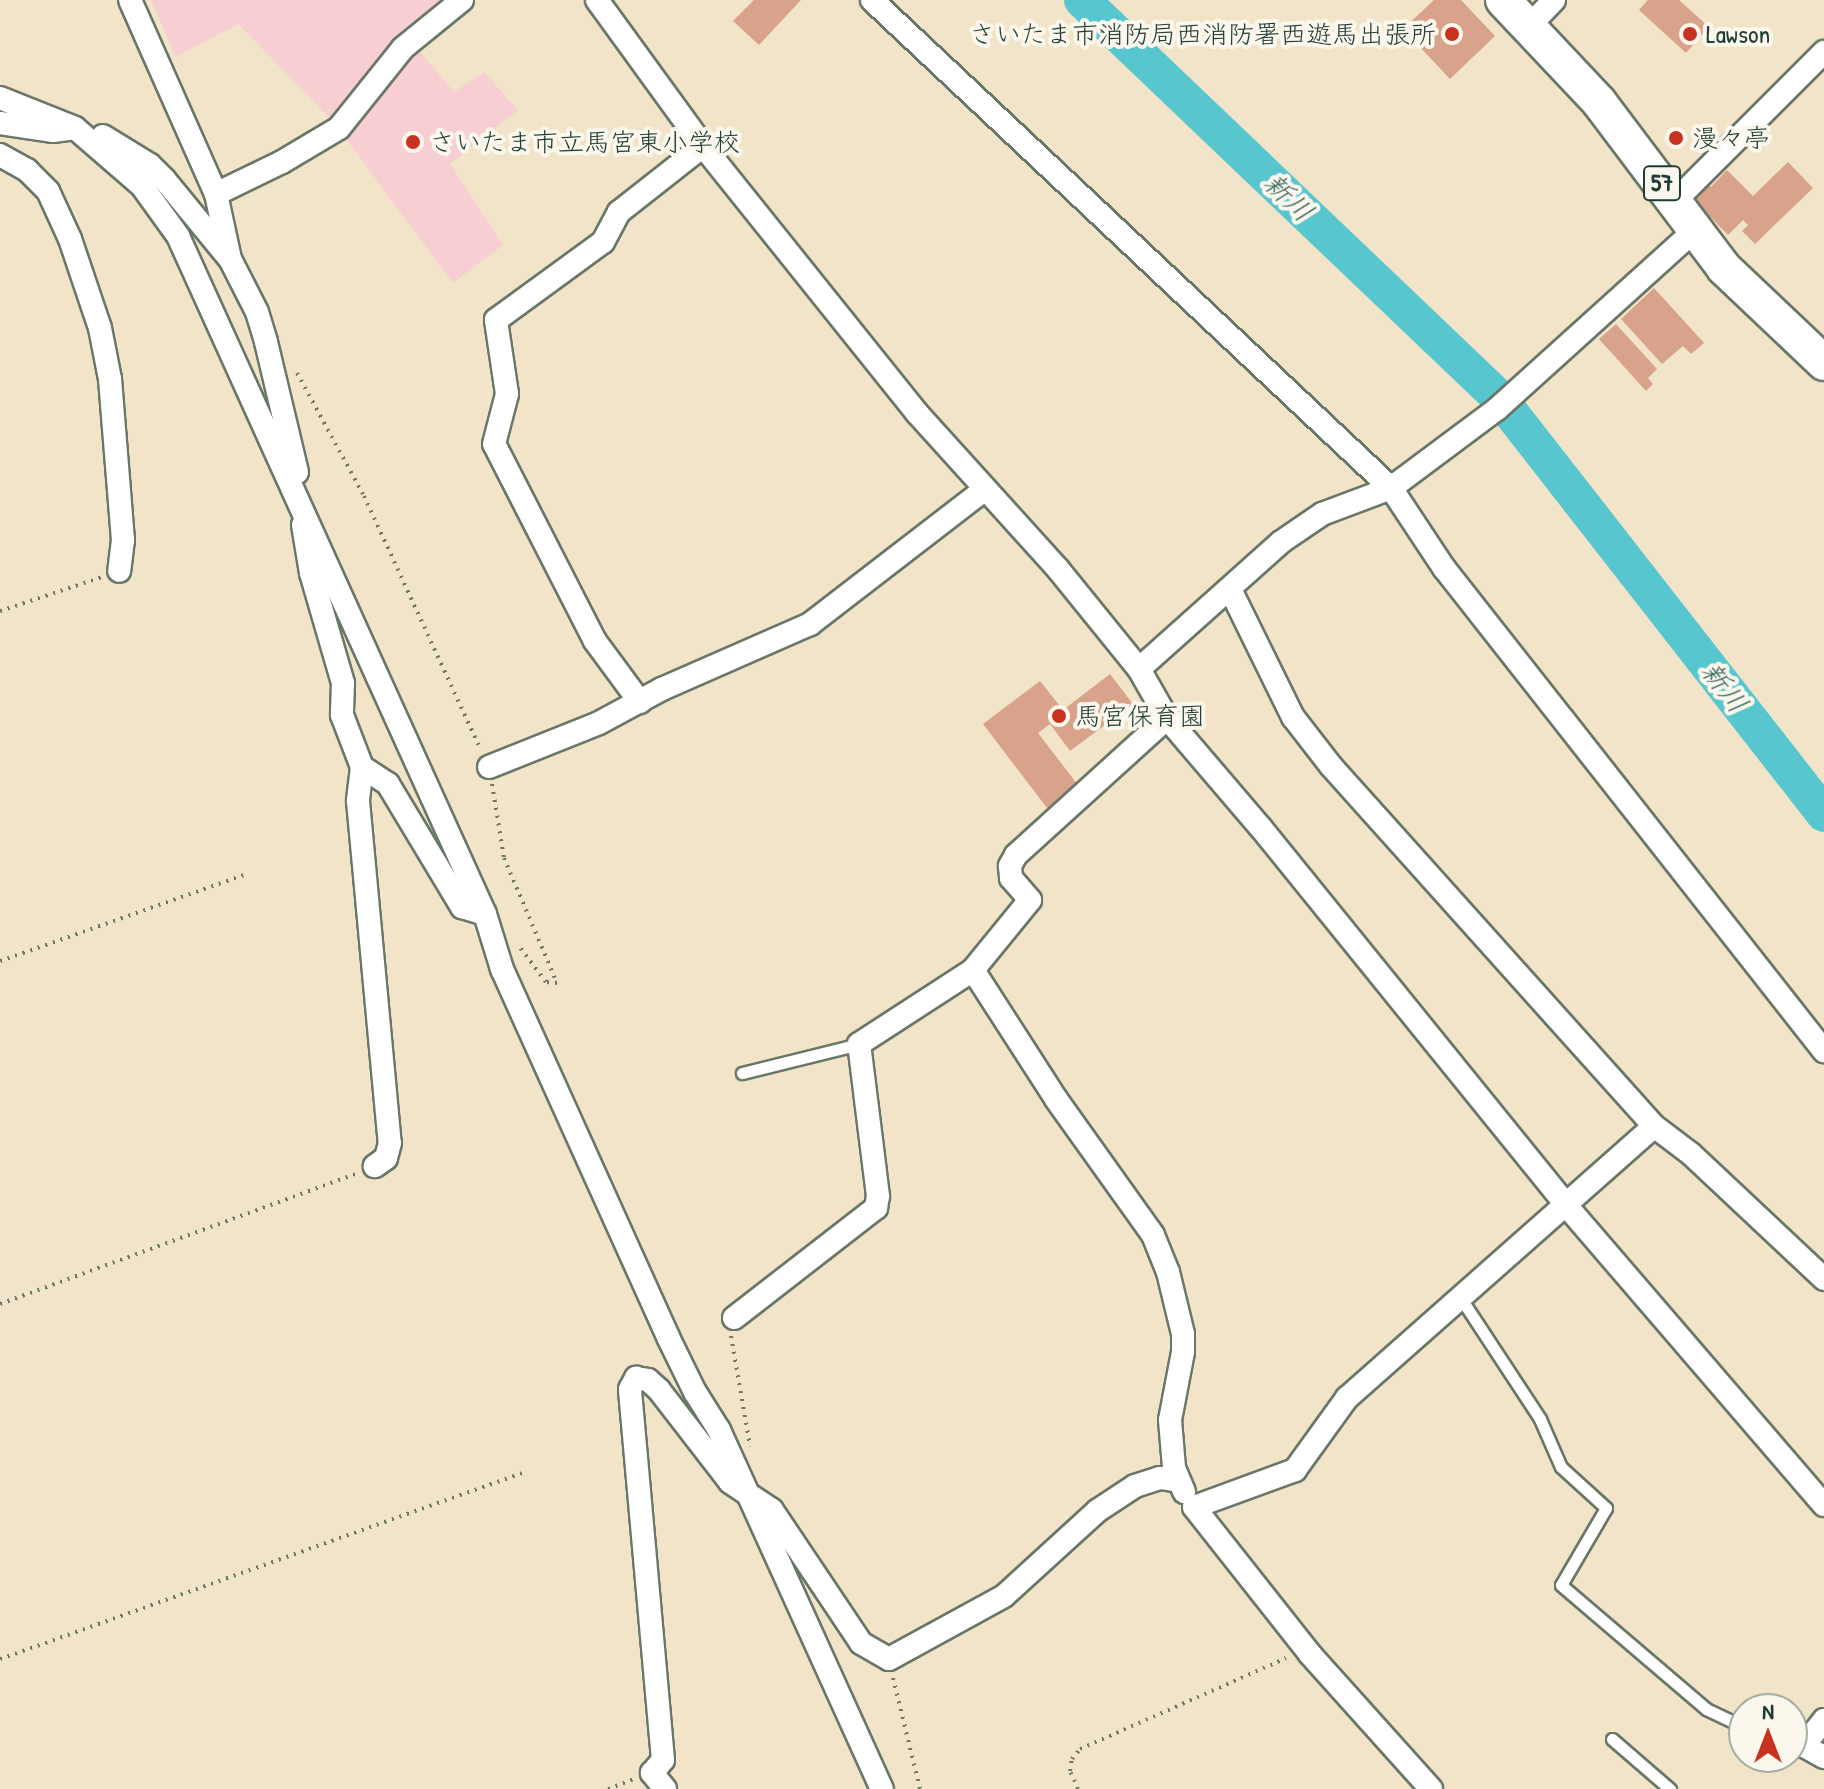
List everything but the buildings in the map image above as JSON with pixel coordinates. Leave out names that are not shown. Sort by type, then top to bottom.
[{"type":"main road","name":"57","points":[[1503,0],[1599,102],[1675,201],[1694,231],[1745,290],[1824,363]]},
{"type":"street","points":[[130,0],[216,194],[230,259]]},
{"type":"street","points":[[216,194],[282,162],[339,128],[403,48],[462,0]]},
{"type":"street","points":[[597,0],[703,146],[917,413],[1058,569],[1139,669],[1167,718],[1261,828],[1565,1204],[1824,1505]]},
{"type":"street","points":[[872,0],[1391,488],[1444,568],[1824,1051]]},
{"type":"street","points":[[1529,26],[1554,0]]},
{"type":"street","points":[[1675,201],[1824,52]]},
{"type":"street","points":[[0,98],[75,128],[98,132],[150,165],[230,259],[257,312],[297,465],[297,492],[311,573],[343,683],[342,715],[362,767],[358,801],[390,1143],[386,1158],[375,1166]]},
{"type":"street","points":[[0,123],[53,131],[75,128],[142,186],[178,236],[297,492],[485,914],[502,969],[668,1337],[695,1392],[719,1430],[882,1789]]},
{"type":"street","points":[[640,702],[595,641],[494,444],[507,394],[496,320],[603,242],[619,212],[703,146]]},
{"type":"street","points":[[0,155],[27,170],[48,191],[70,239],[97,316],[110,379],[123,540],[119,571]]},
{"type":"street","points":[[1139,669],[1281,542],[1322,514],[1391,488],[1497,409],[1694,231]]},
{"type":"street","points":[[489,767],[599,723],[810,624],[984,490]]},
{"type":"street","points":[[1230,589],[1293,717],[1331,766],[1654,1126],[1691,1154],[1824,1279]]},
{"type":"street","points":[[734,1318],[876,1208],[878,1196],[859,1044],[973,970],[1030,900],[1011,878],[1010,866],[1016,855],[1167,718]]},
{"type":"street","points":[[362,767],[388,784],[462,907],[485,914]]},
{"type":"street","points":[[973,970],[1056,1099],[1153,1235],[1168,1272],[1183,1334],[1183,1352],[1170,1420],[1172,1455],[1179,1481],[1194,1507],[1306,1649],[1431,1789]]},
{"type":"street","points":[[1194,1507],[1295,1470],[1347,1398],[1654,1126]]},
{"type":"street","points":[[658,1781],[663,1760],[630,1389],[636,1378],[648,1380],[659,1390],[730,1482],[772,1510],[861,1643],[889,1659],[1004,1596],[1097,1511],[1135,1486],[1160,1478],[1179,1481]]},
{"type":"street","points":[[1808,1748],[1824,1720]]},
{"type":"lane","points":[[742,1073],[859,1044]]},
{"type":"lane","points":[[1460,1297],[1540,1419],[1561,1467],[1606,1508],[1561,1585],[1706,1709],[1728,1719]]},
{"type":"lane","points":[[1612,1739],[1670,1789]]},
{"type":"path","points":[[291,363],[364,496],[420,624],[489,767],[504,858],[557,983],[546,982],[502,923],[485,914]]},
{"type":"path","points":[[0,611],[119,571]]},
{"type":"path","points":[[0,961],[244,875]]},
{"type":"path","points":[[0,1304],[375,1166]]},
{"type":"path","points":[[734,1318],[731,1335],[752,1453]]},
{"type":"path","points":[[0,1659],[522,1473]]},
{"type":"path","points":[[1078,1789],[1070,1771],[1072,1759],[1080,1749],[1306,1649]]},
{"type":"path","points":[[889,1659],[920,1789]]},
{"type":"path","points":[[608,1789],[658,1781]]},
{"type":"shaded area","name":"さいたま市立馬宮東小学校","points":[[151,0],[442,0],[405,34],[454,92],[484,72],[518,110],[450,164],[503,245],[453,283],[332,120],[238,24],[176,57]]},
{"type":"waterway","name":"新川","points":[[1082,0],[1496,395]]},
{"type":"waterway","name":"新川","points":[[1507,408],[1824,814]]},
{"type":"place","name":"さいたま市消防局西消防署西遊馬出張所","points":[[1452,34]]},
{"type":"place","name":"Lawson","points":[[1690,34]]},
{"type":"place","name":"漫々亭","points":[[1676,138]]},
{"type":"place","name":"さいたま市立馬宮東小学校","points":[[413,142]]},
{"type":"place","name":"馬宮保育園","points":[[1059,716]]}]
